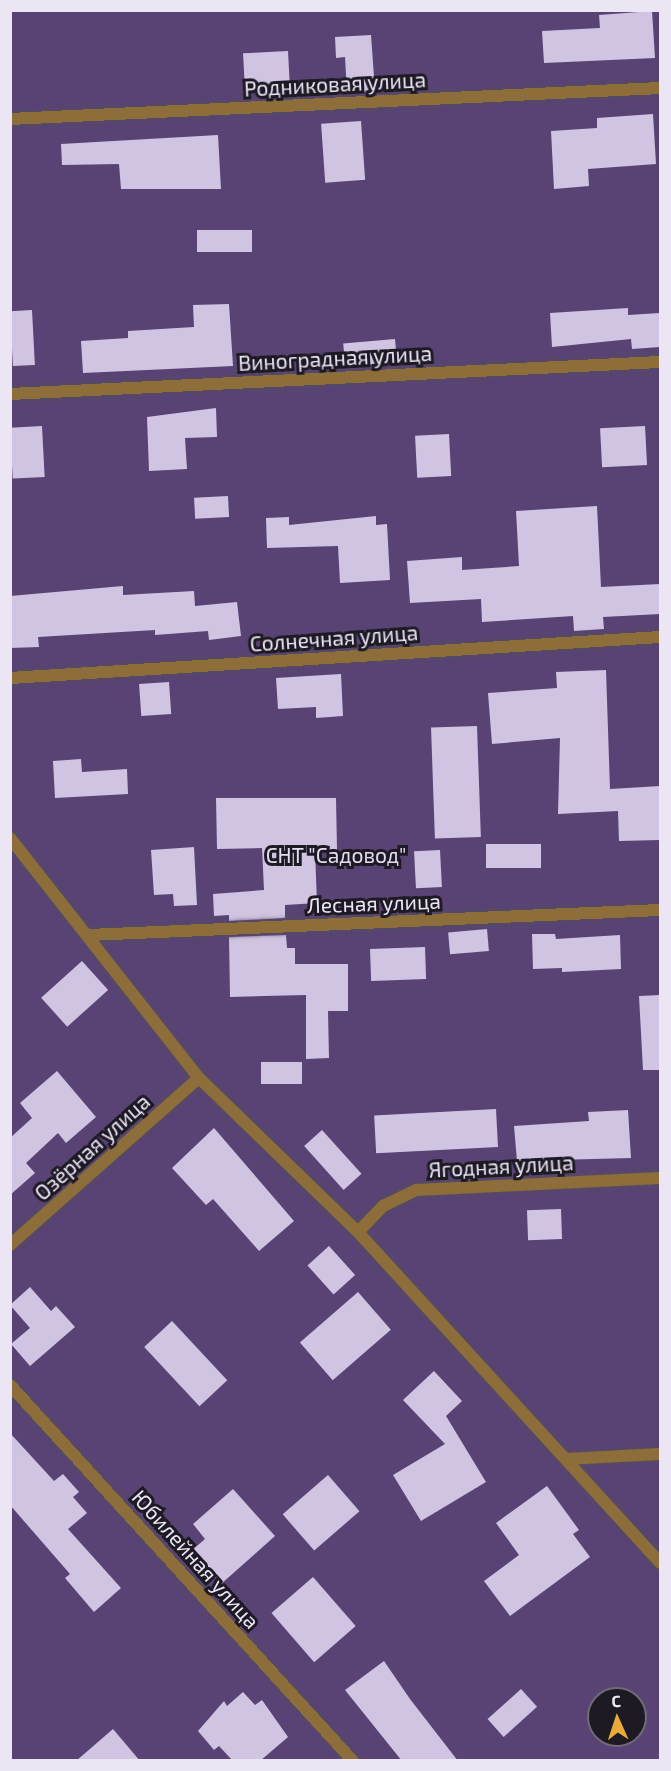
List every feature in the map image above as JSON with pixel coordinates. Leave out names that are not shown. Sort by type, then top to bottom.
[{"type":"street","name":"Родниковая улица","points":[[10,120],[660,88]]},
{"type":"street","name":"Виноградная улица","points":[[10,394],[660,362]]},
{"type":"street","name":"Солнечная улица","points":[[10,678],[660,638]]},
{"type":"street","points":[[10,838],[89,934],[199,1078],[358,1232],[660,1563]]},
{"type":"street","name":"Лесная улица","points":[[89,934],[660,910]]},
{"type":"street","name":"Озёрная улица","points":[[10,1245],[199,1078]]},
{"type":"street","name":"Ягодная улица","points":[[358,1232],[383,1206],[416,1190],[660,1178]]},
{"type":"street","name":"Юбилейная улица","points":[[10,1384],[352,1761]]},
{"type":"street","points":[[566,1459],[660,1454]]},
{"type":"green space","name":"СНТ \"Садовод\"","points":[[11,11],[660,11],[660,1760],[11,1760]]},
{"type":"building","points":[[652,11],[655,58],[544,63],[542,31],[600,28],[599,15]]},
{"type":"building","points":[[371,35],[375,91],[347,93],[345,57],[336,58],[335,37]]},
{"type":"building","points":[[288,51],[290,89],[245,91],[243,53]]},
{"type":"building","points":[[653,114],[656,164],[588,169],[589,186],[554,189],[551,131],[597,128],[597,118]]},
{"type":"building","points":[[361,121],[365,180],[325,183],[321,124]]},
{"type":"building","points":[[218,135],[221,189],[121,189],[119,164],[62,165],[61,144]]},
{"type":"building","points":[[197,230],[252,230],[252,252],[197,252]]},
{"type":"building","points":[[229,304],[233,366],[83,373],[81,341],[128,338],[128,331],[194,327],[193,305]]},
{"type":"building","points":[[628,308],[628,315],[660,313],[660,347],[632,349],[631,339],[552,347],[550,313]]},
{"type":"building","points":[[32,310],[35,365],[13,366],[10,311]]},
{"type":"building","points":[[395,339],[397,362],[345,366],[343,344]]},
{"type":"building","points":[[216,408],[217,437],[185,438],[187,469],[149,471],[147,417]]},
{"type":"building","points":[[42,426],[45,477],[13,479],[10,428]]},
{"type":"building","points":[[645,426],[647,465],[602,467],[600,428]]},
{"type":"building","points":[[449,434],[451,476],[417,478],[415,436]]},
{"type":"building","points":[[228,496],[229,517],[195,519],[194,498]]},
{"type":"building","points":[[597,506],[601,587],[660,584],[660,614],[603,617],[604,629],[574,631],[573,616],[482,622],[481,599],[410,603],[407,561],[462,557],[462,570],[519,566],[516,511]]},
{"type":"building","points":[[376,516],[376,525],[387,524],[390,580],[340,583],[338,546],[267,548],[266,518],[289,517],[289,525]]},
{"type":"building","points":[[123,586],[123,595],[194,591],[195,606],[237,602],[241,636],[209,640],[208,631],[155,635],[155,630],[38,637],[39,647],[10,648],[10,596]]},
{"type":"building","points":[[606,670],[610,789],[660,786],[660,840],[619,841],[618,811],[558,814],[560,738],[492,744],[488,693],[557,688],[556,672]]},
{"type":"building","points":[[341,674],[343,716],[316,718],[316,707],[278,709],[276,678]]},
{"type":"building","points":[[169,682],[171,714],[141,716],[139,684]]},
{"type":"building","points":[[477,726],[481,837],[435,839],[431,728]]},
{"type":"building","points":[[81,759],[82,772],[127,769],[128,794],[55,798],[53,761]]},
{"type":"building","points":[[216,798],[336,798],[337,850],[315,851],[317,903],[285,905],[285,918],[229,921],[229,915],[214,916],[213,894],[264,890],[262,848],[217,849]]},
{"type":"building","points":[[486,844],[541,844],[541,868],[486,868]]},
{"type":"building","points":[[194,847],[197,905],[174,906],[173,894],[154,895],[151,850]]},
{"type":"building","points":[[440,850],[442,887],[416,888],[414,851]]},
{"type":"building","points":[[487,929],[489,951],[450,954],[448,932]]},
{"type":"building","points":[[532,934],[555,934],[556,939],[620,935],[621,969],[562,972],[562,968],[533,969]]},
{"type":"building","points":[[286,935],[287,948],[295,948],[295,964],[348,964],[348,1011],[328,1011],[329,1058],[306,1059],[306,995],[230,997],[229,937]]},
{"type":"building","points":[[425,947],[426,979],[371,981],[370,949]]},
{"type":"building","points":[[82,961],[108,990],[67,1027],[41,998]]},
{"type":"building","points":[[660,995],[660,1070],[643,1070],[639,996]]},
{"type":"building","points":[[261,1062],[302,1062],[302,1084],[261,1084]]},
{"type":"building","points":[[57,1071],[96,1117],[66,1143],[58,1133],[26,1163],[35,1173],[10,1195],[10,1138],[32,1118],[20,1103]]},
{"type":"building","points":[[496,1109],[498,1147],[376,1153],[374,1115]]},
{"type":"building","points":[[628,1110],[631,1158],[517,1161],[514,1126],[589,1121],[588,1112]]},
{"type":"building","points":[[214,1128],[294,1221],[259,1251],[213,1199],[206,1205],[172,1168]]},
{"type":"building","points":[[322,1130],[361,1174],[344,1190],[304,1146]]},
{"type":"building","points":[[561,1209],[562,1239],[528,1240],[527,1210]]},
{"type":"building","points":[[329,1246],[355,1275],[334,1294],[307,1265]]},
{"type":"building","points":[[30,1287],[51,1311],[56,1306],[75,1327],[30,1366],[11,1344],[30,1328],[10,1305]]},
{"type":"building","points":[[358,1292],[391,1330],[333,1380],[300,1343]]},
{"type":"building","points":[[172,1321],[227,1380],[199,1406],[144,1347]]},
{"type":"building","points":[[434,1371],[462,1401],[446,1416],[486,1482],[421,1521],[393,1475],[445,1444],[403,1400]]},
{"type":"building","points":[[10,1433],[54,1481],[63,1474],[79,1492],[73,1497],[87,1513],[68,1529],[121,1588],[94,1612],[65,1578],[70,1574],[10,1505]]},
{"type":"building","points":[[328,1475],[359,1511],[314,1551],[283,1514]]},
{"type":"building","points":[[547,1486],[579,1530],[573,1534],[590,1557],[510,1616],[484,1581],[519,1555],[496,1523]]},
{"type":"building","points":[[233,1489],[275,1536],[221,1584],[191,1551],[205,1539],[193,1524]]},
{"type":"building","points":[[313,1577],[356,1626],[314,1662],[271,1613]]},
{"type":"building","points":[[384,1661],[458,1761],[402,1761],[345,1690]]},
{"type":"building","points":[[521,1689],[537,1707],[504,1737],[488,1719]]},
{"type":"building","points":[[243,1692],[255,1705],[262,1700],[288,1737],[260,1761],[233,1761],[219,1746],[214,1750],[198,1731],[224,1701],[227,1706]]},
{"type":"building","points":[[113,1729],[140,1761],[76,1761]]}]
